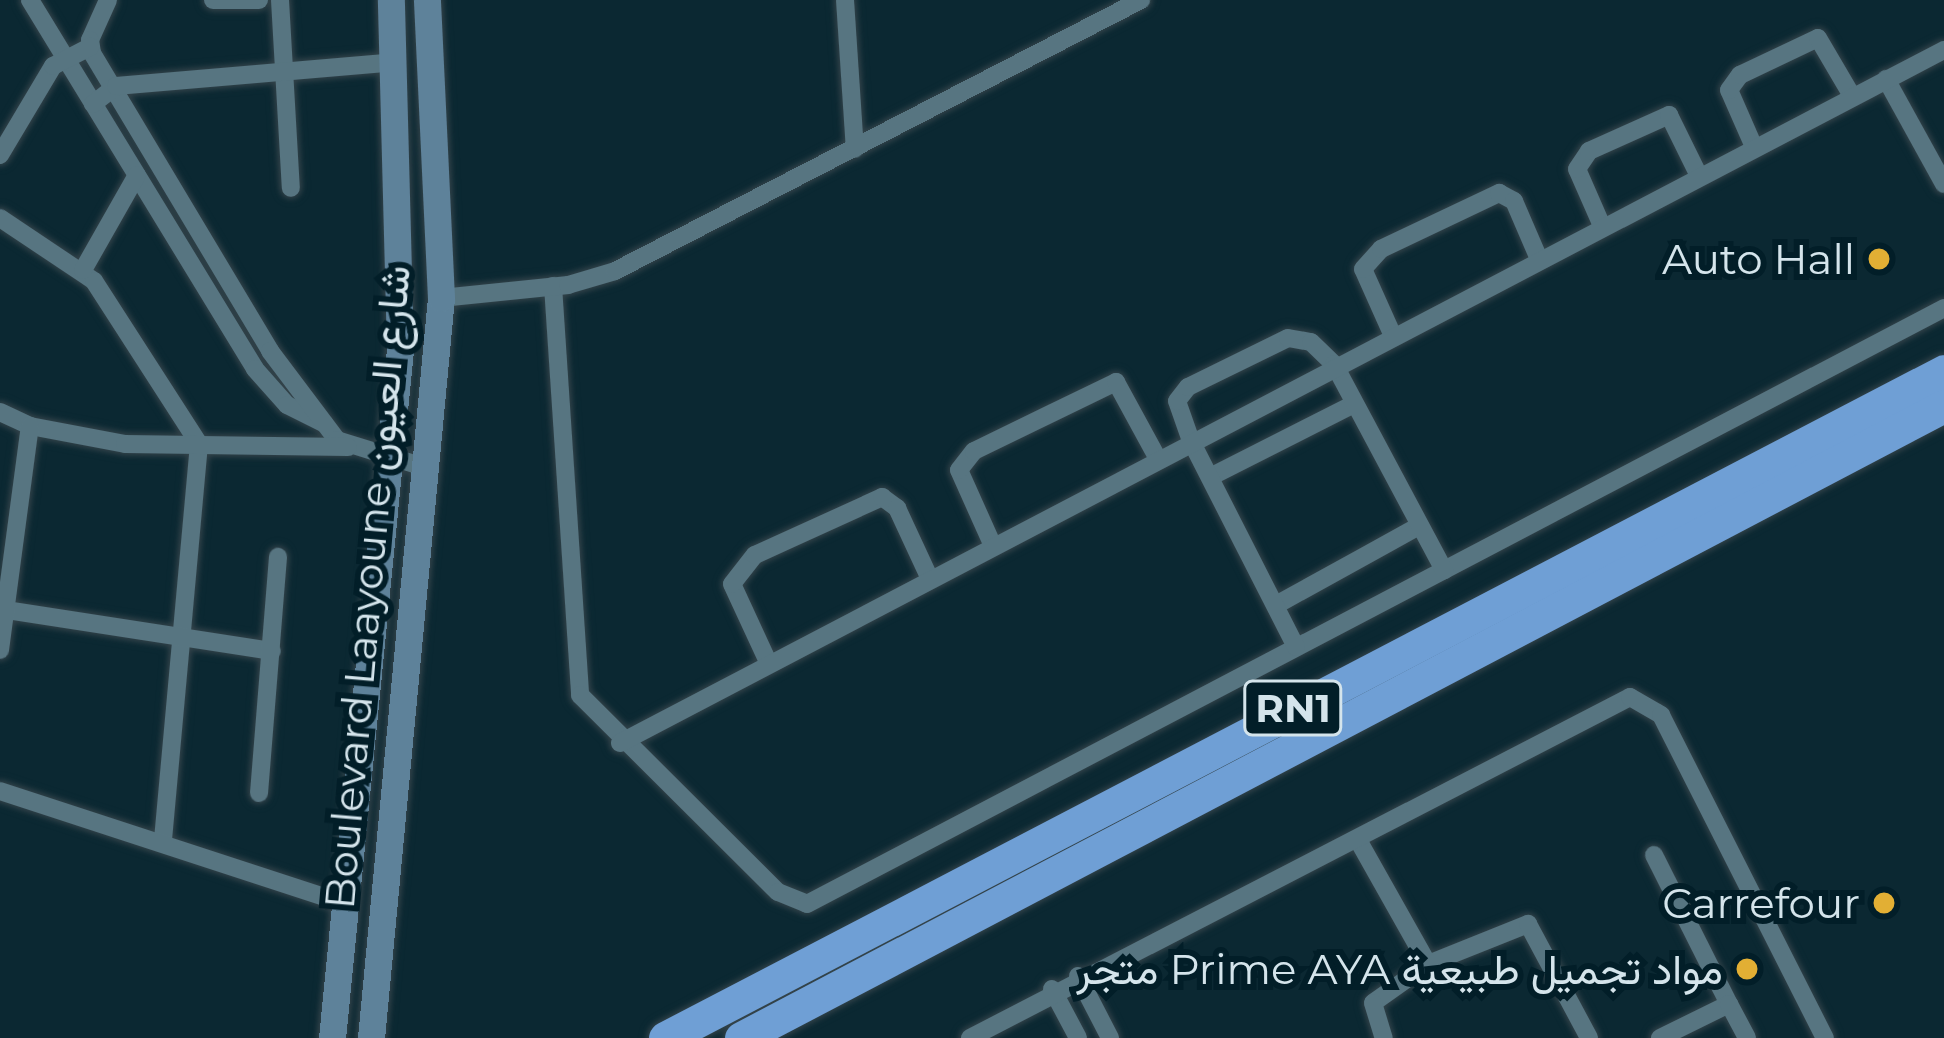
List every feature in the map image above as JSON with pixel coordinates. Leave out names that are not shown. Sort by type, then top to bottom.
[{"type":"highway","name":"RN1","points":[[665,1038],[1939,382]]},
{"type":"highway","name":"RN1","points":[[741,1038],[1939,382]]},
{"type":"street","points":[[30,0],[61,58],[272,391],[331,426]]},
{"type":"street","points":[[0,155],[61,58],[89,47],[108,0]]},
{"type":"street","points":[[212,0],[259,0]]},
{"type":"street","points":[[280,0],[288,68],[291,188]]},
{"type":"street","name":"Boulevard Laayoune شارع العيون","points":[[332,1038],[392,463],[402,274],[391,0]]},
{"type":"street","name":"Boulevard Laayoune شارع العيون","points":[[371,1038],[440,298],[427,0]]},
{"type":"street","points":[[845,0],[855,149]]},
{"type":"street","points":[[440,298],[553,286],[615,271],[1141,0]]},
{"type":"street","points":[[1754,147],[1729,90],[1741,75],[1818,38],[1852,96]]},
{"type":"street","points":[[89,47],[270,351],[348,447]]},
{"type":"street","points":[[620,743],[1334,364],[1944,50]]},
{"type":"street","points":[[94,104],[116,86],[394,62]]},
{"type":"street","points":[[1886,79],[1944,184]]},
{"type":"street","points":[[1602,226],[1577,169],[1589,151],[1670,116],[1699,176]]},
{"type":"street","points":[[83,270],[137,175]]},
{"type":"street","points":[[1393,336],[1364,269],[1381,249],[1499,193],[1514,201],[1539,259]]},
{"type":"street","points":[[0,218],[83,270],[199,444],[164,841]]},
{"type":"street","points":[[553,286],[578,684],[584,704],[778,892],[807,904],[1944,308]]},
{"type":"street","points":[[1296,646],[1191,441],[1177,401],[1188,387],[1288,338],[1311,342],[1334,364],[1444,570]]},
{"type":"street","points":[[993,546],[959,470],[974,451],[1116,382],[1158,459]]},
{"type":"street","points":[[1210,477],[1354,404]]},
{"type":"street","points":[[0,412],[30,426],[125,444],[348,447],[392,463],[427,467]]},
{"type":"street","points":[[0,650],[30,426]]},
{"type":"street","points":[[769,664],[732,584],[755,555],[882,497],[896,508],[930,579]]},
{"type":"street","points":[[1276,605],[1419,526]]},
{"type":"street","points":[[259,793],[278,557]]},
{"type":"street","points":[[2,610],[272,651]]},
{"type":"street","points":[[970,1038],[1052,989],[1358,840],[1630,697],[1661,715],[1825,1038]]},
{"type":"street","points":[[0,791],[349,905]]},
{"type":"street","points":[[1358,840],[1428,964]]},
{"type":"street","points":[[1654,855],[1748,1038]]},
{"type":"street","points":[[1384,1038],[1373,1003],[1428,964],[1528,924],[1589,1038]]},
{"type":"street","points":[[1078,976],[1110,1038]]},
{"type":"street","points":[[1052,989],[1078,1038]]},
{"type":"street","points":[[1660,1038],[1730,1004]]},
{"type":"place","name":"Auto Hall","points":[[1879,259]]},
{"type":"place","name":"Carrefour","points":[[1884,903]]},
{"type":"place","name":"متجر Prime AYA مواد تجميل طبيعية","points":[[1747,969]]}]
